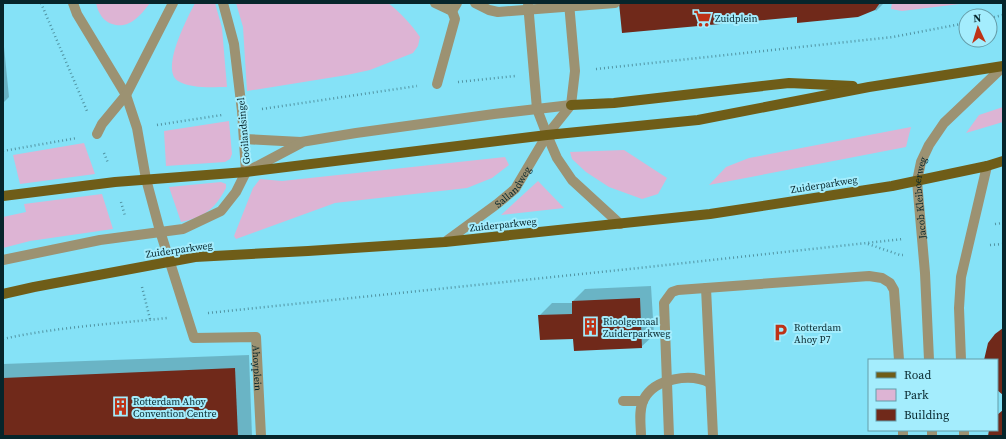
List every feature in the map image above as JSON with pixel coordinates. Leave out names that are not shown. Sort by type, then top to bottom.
[{"type":"main road","points":[[3,196],[115,182],[246,172],[547,135],[698,120],[869,87],[1003,66]]},
{"type":"main road","points":[[571,105],[614,103],[789,83],[869,87]]},
{"type":"main road","name":"Zuiderparkweg","points":[[3,294],[195,257],[445,242],[710,214],[892,186],[987,166],[1003,161]]},
{"type":"street","points":[[73,3],[77,14],[126,95],[137,128],[146,179],[170,261]]},
{"type":"street","points":[[97,134],[102,124],[126,95],[173,3]]},
{"type":"street","name":"Gooilandsingel","points":[[160,231],[183,229],[221,211],[236,192],[246,172],[242,112],[234,44],[223,3]]},
{"type":"street","points":[[435,3],[453,8],[455,18],[437,84]]},
{"type":"street","points":[[475,3],[489,10],[498,12],[615,3]]},
{"type":"street","points":[[528,3],[537,109],[547,135],[557,158],[572,180],[620,224]]},
{"type":"street","points":[[244,139],[301,142],[464,118],[571,105],[575,71],[569,3]]},
{"type":"street","name":"Jacob Kleiboerweg","points":[[929,359],[922,236],[917,181],[920,162],[929,145],[944,123],[1003,66]]},
{"type":"street","name":"Sallandweg","points":[[445,242],[497,204],[514,189],[547,135],[571,105]]},
{"type":"street","points":[[246,172],[301,142]]},
{"type":"street","points":[[961,359],[959,308],[961,277],[964,258],[973,228],[987,166]]},
{"type":"street","name":"Zuiderparkweg","points":[[3,260],[100,240],[160,231]]},
{"type":"street","name":"Ahoyplein","points":[[170,261],[194,338],[256,337],[261,436]]},
{"type":"street","points":[[669,436],[664,302],[672,292],[678,290],[862,277],[882,278],[890,283],[894,290],[899,359]]},
{"type":"street","points":[[706,288],[713,436]]},
{"type":"street","points":[[641,436],[640,415],[643,401],[648,393],[667,382],[682,377],[703,379],[710,383]]},
{"type":"street","points":[[623,401],[643,401]]},
{"type":"path","points":[[41,3],[97,134],[115,182],[130,235]]},
{"type":"path","points":[[575,71],[893,37],[958,25]]},
{"type":"path","points":[[137,128],[399,88],[533,74]]},
{"type":"path","points":[[3,151],[97,134]]},
{"type":"path","points":[[973,228],[1003,223]]},
{"type":"path","points":[[376,296],[883,242],[922,236]]},
{"type":"path","points":[[137,267],[150,319]]},
{"type":"green space","points":[[96,3],[150,3],[134,20],[124,25],[118,25],[109,23],[103,18]]},
{"type":"green space","points":[[195,3],[215,3],[222,28],[227,87],[202,87],[183,84],[173,75],[172,66],[177,43]]},
{"type":"green space","points":[[236,3],[388,3],[406,19],[420,37],[418,46],[413,53],[370,70],[247,91],[243,27]]},
{"type":"green space","points":[[892,3],[968,3],[902,11],[891,9]]},
{"type":"green space","points":[[1003,107],[1003,122],[966,133],[979,115]]},
{"type":"green space","points":[[229,121],[232,154],[230,159],[225,162],[166,166],[164,131]]},
{"type":"green space","points":[[911,127],[906,147],[709,185],[726,167],[749,158]]},
{"type":"green space","points":[[84,143],[95,174],[20,184],[13,155]]},
{"type":"green space","points":[[624,150],[667,178],[658,194],[642,199],[609,187],[586,172],[572,159],[570,152]]},
{"type":"green space","points":[[505,157],[509,165],[492,178],[467,188],[335,203],[236,239],[234,236],[253,188],[260,179],[282,181]]},
{"type":"green space","points":[[538,181],[564,208],[501,215]]},
{"type":"green space","points":[[221,182],[226,184],[226,188],[213,207],[196,218],[181,222],[169,187]]},
{"type":"green space","points":[[102,194],[113,229],[30,241],[3,248],[3,217],[26,212],[24,204]]},
{"type":"building","name":"Zuidplein","points":[[619,3],[880,3],[875,10],[858,17],[797,23],[797,17],[622,33]]},
{"type":"building","name":"Rioolgemaal Zuiderparkweg","points":[[640,298],[642,348],[574,351],[573,339],[540,340],[538,315],[572,314],[572,301]]},
{"type":"building","points":[[1003,328],[1003,395],[998,391],[998,359],[984,359],[988,343],[995,334]]},
{"type":"building","name":"Rotterdam Ahoy Convention Centre","points":[[235,368],[238,436],[3,436],[3,378]]},
{"type":"building","points":[[1003,410],[1003,436],[988,436],[989,431],[998,431],[998,414]]},
{"type":"place","name":"Zuidplein","points":[[702,18]]},
{"type":"place","name":"Rioolgemaal Zuiderparkweg","points":[[590,327]]},
{"type":"place","name":"Rotterdam Ahoy P7","points":[[781,333]]},
{"type":"place","name":"Rotterdam Ahoy Convention Centre","points":[[120,407]]}]
